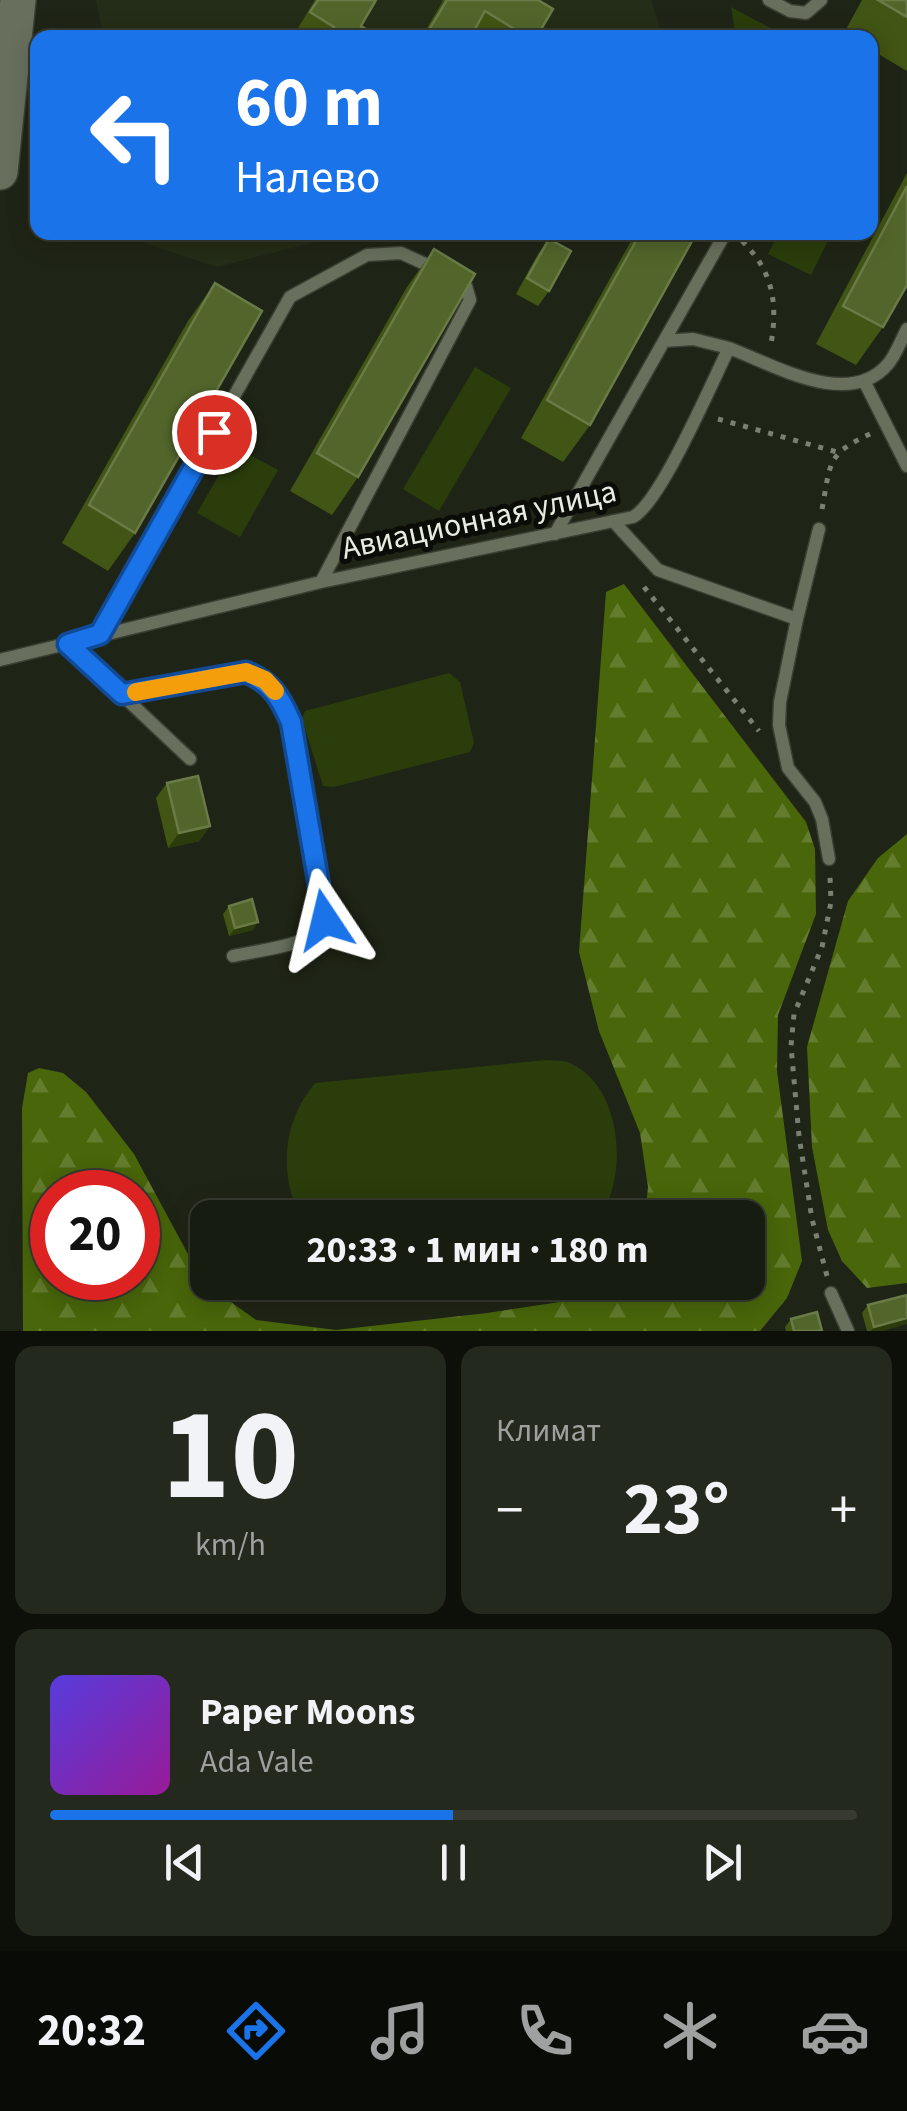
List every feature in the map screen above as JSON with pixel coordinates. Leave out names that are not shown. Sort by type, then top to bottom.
[{"type":"street","points":[[0,172],[18,0]]},
{"type":"lane","points":[[769,0],[790,12],[806,13],[820,0]]},
{"type":"lane","points":[[555,534],[722,240]]},
{"type":"lane","points":[[100,634],[290,298],[368,255],[401,254],[466,286],[470,300],[321,582]]},
{"type":"lane","points":[[664,341],[693,340],[728,348],[834,386],[864,381],[888,364],[907,330]]},
{"type":"lane","name":"Авиационная улица","points":[[0,660],[321,582],[633,516],[646,504],[728,348]]},
{"type":"lane","points":[[864,381],[907,466]]},
{"type":"lane","points":[[613,522],[658,570],[797,619]]},
{"type":"lane","points":[[819,529],[780,702],[779,725],[788,768],[815,802],[826,834],[829,859]]},
{"type":"lane","points":[[68,644],[190,759]]},
{"type":"lane","points":[[122,694],[246,672],[265,680],[280,696],[291,722],[325,920],[322,930],[310,938],[233,956]]},
{"type":"lane","points":[[831,1293],[848,1331]]},
{"type":"path","points":[[741,240],[757,256],[771,282],[776,315],[768,362]]},
{"type":"path","points":[[696,413],[837,452]]},
{"type":"path","points":[[819,529],[831,464],[837,452],[888,426]]},
{"type":"path","points":[[644,587],[788,768]]},
{"type":"path","points":[[829,859],[831,902],[822,947],[794,1014],[792,1046],[799,1136],[812,1219],[831,1293]]},
{"type":"shaded area","points":[[96,0],[651,0],[661,30],[102,30]]},
{"type":"shaded area","points":[[143,240],[323,240],[217,267]]},
{"type":"green space","points":[[731,7],[774,30],[735,30]]},
{"type":"green space","points":[[775,240],[828,240],[811,275],[768,254]]},
{"type":"green space","points":[[475,367],[511,388],[439,511],[403,489]]},
{"type":"green space","points":[[235,447],[278,470],[240,537],[197,513]]},
{"type":"green space","points":[[624,584],[806,822],[815,849],[816,914],[778,1015],[777,1071],[802,1261],[787,1298],[760,1331],[23,1331],[22,1108],[28,1073],[39,1068],[63,1073],[86,1092],[143,1170],[30,1170],[30,1300],[160,1300],[160,1202],[190,1258],[190,1300],[228,1300],[256,1320],[336,1330],[573,1300],[765,1300],[765,1200],[647,1200],[640,1133],[599,1031],[579,952],[606,592]]},
{"type":"green space","points":[[449,673],[460,682],[474,743],[470,752],[334,787],[323,786],[302,719],[305,711]]},
{"type":"green space","points":[[907,834],[907,1283],[867,1288],[842,1261],[828,1230],[812,1147],[807,1047],[848,901],[878,858]]},
{"type":"green space","points":[[547,1060],[568,1062],[588,1075],[610,1111],[617,1156],[609,1199],[294,1200],[288,1146],[296,1113],[315,1083]]},
{"type":"building","points":[[318,0],[376,0],[361,26],[367,30],[332,30],[334,27],[310,12]]},
{"type":"building","points":[[447,0],[538,0],[553,9],[541,30],[516,30],[485,11],[474,30],[429,30]]},
{"type":"building","points":[[878,0],[907,0],[907,17]]},
{"type":"building","points":[[907,186],[907,285],[883,327],[843,306]]},
{"type":"building","points":[[548,240],[571,251],[549,291],[527,278]]},
{"type":"building","points":[[637,240],[693,240],[590,425],[547,400]]},
{"type":"building","points":[[434,249],[475,274],[358,477],[317,453]]},
{"type":"building","points":[[215,283],[262,311],[135,533],[89,505]]},
{"type":"building","points":[[198,776],[210,826],[179,833],[167,783]]},
{"type":"building","points":[[252,899],[258,922],[235,928],[229,906]]},
{"type":"building","points":[[907,1295],[907,1318],[874,1327],[868,1305]]},
{"type":"building","points":[[817,1312],[822,1331],[794,1331],[791,1319]]},
{"type":"slow traffic","points":[[136,692],[246,672],[265,680],[275,691]]},
{"type":"route","points":[[214,432],[100,634],[68,644],[122,694],[246,672],[265,680],[280,696],[291,722],[325,920]]}]
